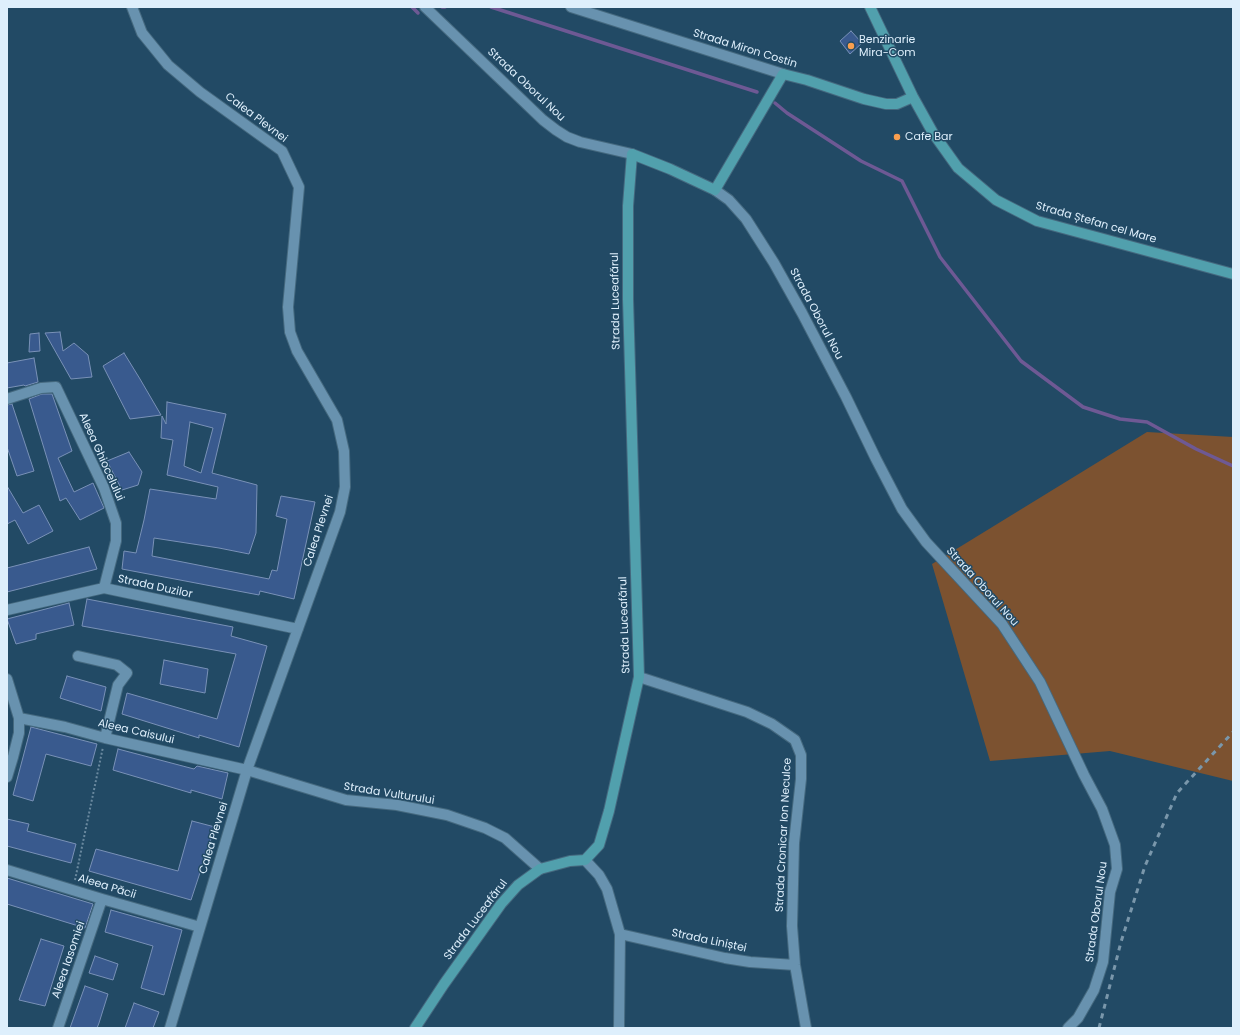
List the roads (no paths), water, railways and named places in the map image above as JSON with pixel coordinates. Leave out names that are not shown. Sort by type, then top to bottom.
[{"type":"street","name":"Calea Plevnei","points":[[132,7],[142,33],[168,65],[200,92],[282,152],[299,187],[288,307],[290,332],[297,351],[337,420],[344,452],[345,487],[340,512],[247,770],[170,1028]]},
{"type":"street","name":"Strada Oborul Nou","points":[[425,7],[543,120],[567,137],[580,142],[632,154],[670,169],[715,190],[729,200],[746,219],[802,313],[843,390],[902,509],[926,542],[1002,624],[1040,682],[1084,775],[1102,809],[1115,845],[1117,869],[1110,892],[1103,962],[1094,990],[1078,1018],[1068,1028]]},
{"type":"street","name":"Strada Miron Costin","points":[[571,7],[864,99],[886,104],[897,104],[913,97]]},
{"type":"street","name":"Strada Ștefan cel Mare","points":[[870,7],[913,97],[933,133],[958,168],[996,200],[1037,221],[1233,274]]},
{"type":"street","points":[[715,190],[783,74]]},
{"type":"street","name":"Strada Luceafărul","points":[[415,1028],[444,984],[501,904],[518,885],[540,869],[586,860],[599,845],[609,811],[639,677],[628,299],[628,206],[632,154]]},
{"type":"street","name":"Aleea Ghiocelului","points":[[7,400],[41,388],[56,387],[104,488],[116,523],[116,540],[104,588]]},
{"type":"street","name":"Strada Duzilor","points":[[7,610],[104,588],[298,629]]},
{"type":"street","points":[[78,656],[117,665],[127,673],[118,685],[105,738]]},
{"type":"street","name":"Strada Cronicar Ion Neculce","points":[[639,677],[747,712],[772,724],[795,740],[802,755],[794,843],[792,926],[795,965],[806,1028]]},
{"type":"street","points":[[7,679],[19,718],[19,733],[10,756],[7,777]]},
{"type":"street","name":"Aleea Caisului","points":[[19,718],[65,727],[105,738],[247,770]]},
{"type":"street","name":"Strada Vulturului","points":[[247,770],[346,800],[397,805],[447,815],[485,828],[505,838],[540,869]]},
{"type":"street","points":[[586,860],[599,875],[607,889],[620,934],[619,1028]]},
{"type":"street","name":"Aleea Păcii","points":[[7,870],[200,927]]},
{"type":"street","name":"Aleea Iasomiei","points":[[58,1028],[102,899]]},
{"type":"street","name":"Strada Liniștei","points":[[620,934],[725,958],[750,962],[795,965]]},
{"type":"waterway","points":[[412,7],[418,13]]},
{"type":"waterway","points":[[491,7],[757,92]]},
{"type":"waterway","points":[[775,103],[787,113],[861,161],[902,181],[940,257],[1021,361],[1083,407],[1120,419],[1147,422],[1196,449],[1233,466]]},
{"type":"railway","points":[[1099,1028],[1121,942],[1145,866],[1177,793],[1233,732]]},
{"type":"place","name":"Benzinarie Mira-Com","points":[[851,46]]},
{"type":"place","name":"Cafe Bar","points":[[897,137]]}]
